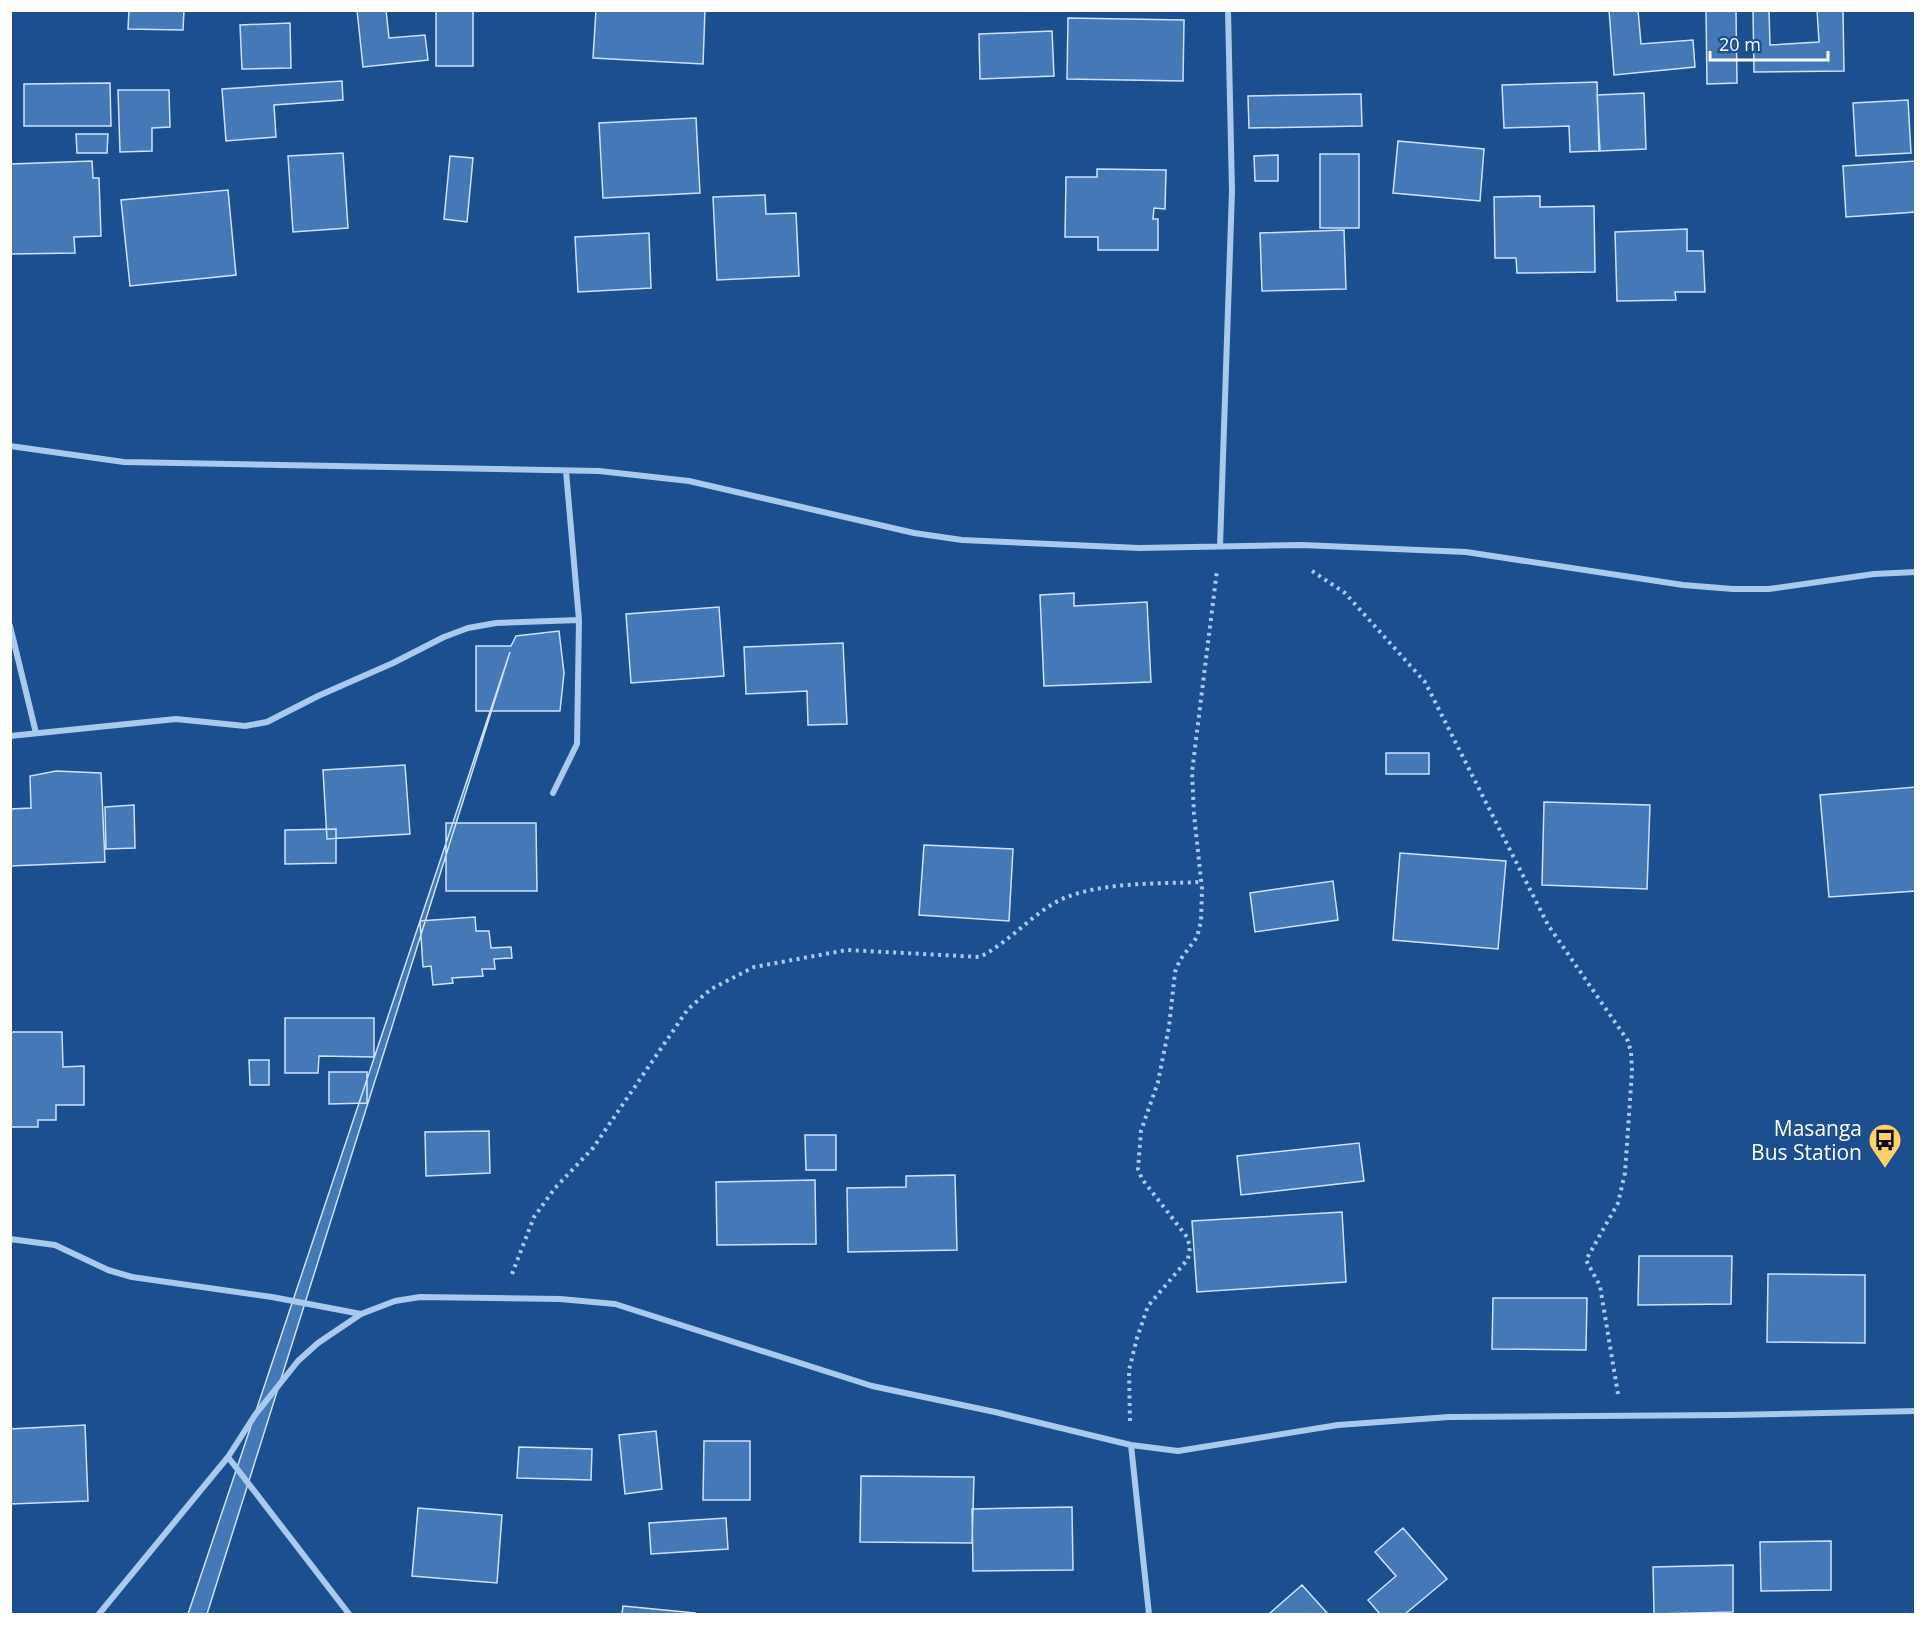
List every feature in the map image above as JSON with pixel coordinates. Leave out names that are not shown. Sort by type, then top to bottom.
[{"type":"street","points":[[1220,546],[1232,191],[1227,10]]},
{"type":"street","points":[[10,446],[124,462],[600,471],[690,481],[914,533],[962,540],[1139,548],[1302,545],[1466,552],[1683,585],[1733,589],[1769,588],[1874,574],[1916,572]]},
{"type":"street","points":[[553,794],[577,744],[579,620],[566,471]]},
{"type":"street","points":[[10,736],[176,719],[245,726],[267,722],[444,637],[468,628],[496,622],[579,620]]},
{"type":"street","points":[[10,626],[36,733]]},
{"type":"street","points":[[10,1239],[55,1245],[108,1270],[132,1277],[272,1297],[361,1314]]},
{"type":"street","points":[[99,1614],[228,1457],[255,1415],[298,1361],[318,1343],[361,1314],[395,1301],[420,1297],[560,1299],[615,1304],[850,1380],[1131,1445],[1178,1451],[1338,1425],[1449,1417],[1916,1411]]},
{"type":"street","points":[[1131,1445],[1149,1614]]},
{"type":"street","points":[[228,1457],[349,1614]]},
{"type":"path","points":[[1131,1445],[1129,1371],[1137,1338],[1148,1306],[1188,1259],[1190,1247],[1187,1237],[1142,1179],[1138,1169],[1141,1131],[1158,1082],[1169,1027],[1175,972],[1180,960],[1197,936],[1201,921],[1201,882],[1192,772],[1220,546]]},
{"type":"path","points":[[1307,567],[1345,593],[1425,682],[1548,925],[1628,1041],[1632,1071],[1625,1173],[1618,1203],[1586,1260],[1600,1286],[1622,1416]]},
{"type":"path","points":[[502,1299],[534,1217],[555,1188],[593,1148],[688,1009],[711,989],[754,967],[847,950],[980,957],[997,948],[1052,905],[1072,895],[1104,888],[1201,882]]},
{"type":"building","points":[[129,10],[184,10],[183,30],[128,29]]},
{"type":"building","points":[[357,10],[386,10],[389,38],[425,35],[428,60],[363,67]]},
{"type":"building","points":[[436,10],[473,10],[473,66],[436,66]]},
{"type":"building","points":[[596,10],[705,10],[703,64],[593,58]]},
{"type":"building","points":[[1609,10],[1638,10],[1641,44],[1693,40],[1695,67],[1614,75]]},
{"type":"building","points":[[1706,10],[1736,10],[1737,83],[1707,84]]},
{"type":"building","points":[[1753,10],[1769,10],[1770,45],[1819,42],[1817,10],[1843,10],[1844,71],[1754,72]]},
{"type":"building","points":[[1068,18],[1184,20],[1183,81],[1067,79]]},
{"type":"building","points":[[290,23],[291,68],[242,69],[240,25]]},
{"type":"building","points":[[1052,31],[1054,76],[980,79],[979,34]]},
{"type":"building","points":[[342,81],[343,100],[274,105],[276,137],[226,141],[222,89]]},
{"type":"building","points":[[1597,82],[1599,151],[1570,152],[1569,126],[1504,128],[1502,85]]},
{"type":"building","points":[[110,83],[111,126],[24,126],[24,84]]},
{"type":"building","points":[[118,90],[169,90],[170,127],[152,128],[152,151],[120,152]]},
{"type":"building","points":[[1644,93],[1646,149],[1600,151],[1597,95]]},
{"type":"building","points":[[1361,94],[1362,126],[1249,128],[1248,96]]},
{"type":"building","points":[[1908,100],[1911,153],[1856,156],[1853,103]]},
{"type":"building","points":[[696,118],[700,193],[603,198],[599,123]]},
{"type":"building","points":[[76,134],[108,134],[107,153],[77,153]]},
{"type":"building","points":[[1398,141],[1484,149],[1480,201],[1393,193]]},
{"type":"building","points":[[343,153],[348,228],[293,232],[288,156]]},
{"type":"building","points":[[1320,154],[1359,154],[1359,228],[1320,228]]},
{"type":"building","points":[[1278,155],[1278,181],[1255,181],[1254,156]]},
{"type":"building","points":[[450,156],[473,158],[467,222],[444,219]]},
{"type":"building","points":[[92,161],[93,178],[99,178],[101,236],[74,237],[75,253],[11,254],[11,164]]},
{"type":"building","points":[[1916,161],[1916,212],[1846,217],[1843,166]]},
{"type":"building","points":[[1097,169],[1166,170],[1165,209],[1154,208],[1153,219],[1158,219],[1158,250],[1098,250],[1098,237],[1065,237],[1066,177],[1097,177]]},
{"type":"building","points":[[228,190],[236,275],[130,286],[121,200]]},
{"type":"building","points":[[765,195],[766,214],[796,213],[799,276],[717,280],[713,197]]},
{"type":"building","points":[[1540,196],[1540,207],[1594,206],[1595,272],[1517,273],[1516,258],[1495,258],[1494,197]]},
{"type":"building","points":[[1687,229],[1687,251],[1703,251],[1705,292],[1675,292],[1676,300],[1617,301],[1615,232]]},
{"type":"building","points":[[1344,230],[1346,289],[1262,291],[1260,233]]},
{"type":"building","points":[[649,233],[651,288],[578,292],[575,237]]},
{"type":"building","points":[[1074,593],[1074,606],[1147,602],[1151,682],[1044,686],[1040,595]]},
{"type":"building","points":[[719,607],[724,676],[631,683],[626,614]]},
{"type":"building","points":[[559,631],[564,673],[560,711],[476,711],[476,646],[511,646],[516,636]]},
{"type":"building","points":[[843,643],[847,724],[808,725],[807,691],[746,694],[744,647]]},
{"type":"building","points":[[510,652],[207,1614],[188,1614]]},
{"type":"building","points":[[1386,753],[1429,753],[1429,774],[1386,774]]},
{"type":"building","points":[[405,765],[410,834],[327,839],[323,770]]},
{"type":"building","points":[[56,771],[101,773],[105,862],[10,866],[10,809],[31,808],[30,776]]},
{"type":"building","points":[[1916,787],[1916,891],[1829,897],[1820,795]]},
{"type":"building","points":[[1544,802],[1650,805],[1647,889],[1542,885]]},
{"type":"building","points":[[134,805],[135,848],[106,849],[105,807]]},
{"type":"building","points":[[446,823],[536,823],[537,891],[446,891]]},
{"type":"building","points":[[336,829],[336,863],[285,864],[285,830]]},
{"type":"building","points":[[924,845],[1013,849],[1009,921],[919,915]]},
{"type":"building","points":[[1400,853],[1506,861],[1498,949],[1393,940]]},
{"type":"building","points":[[1333,881],[1338,920],[1255,932],[1250,893]]},
{"type":"building","points":[[475,917],[476,931],[489,931],[491,948],[511,947],[512,958],[494,959],[495,969],[482,969],[483,976],[452,978],[453,983],[433,985],[431,966],[423,967],[420,921]]},
{"type":"building","points":[[285,1018],[374,1018],[374,1057],[319,1056],[318,1073],[285,1073]]},
{"type":"building","points":[[10,1032],[62,1032],[63,1067],[84,1066],[84,1105],[56,1105],[56,1120],[38,1120],[38,1127],[10,1127]]},
{"type":"building","points":[[249,1060],[269,1060],[269,1085],[250,1085]]},
{"type":"building","points":[[329,1072],[367,1072],[367,1103],[329,1104]]},
{"type":"building","points":[[489,1131],[490,1173],[426,1176],[425,1132]]},
{"type":"building","points":[[805,1135],[836,1135],[836,1170],[806,1170]]},
{"type":"building","points":[[1359,1143],[1364,1181],[1241,1195],[1237,1156]]},
{"type":"building","points":[[955,1175],[957,1250],[848,1252],[847,1188],[906,1187],[906,1176]]},
{"type":"building","points":[[815,1180],[816,1244],[717,1245],[716,1182]]},
{"type":"building","points":[[1342,1212],[1346,1282],[1197,1292],[1192,1221]]},
{"type":"building","points":[[1639,1256],[1732,1256],[1731,1304],[1638,1305]]},
{"type":"building","points":[[1768,1274],[1865,1275],[1865,1343],[1767,1342]]},
{"type":"building","points":[[1493,1298],[1587,1298],[1586,1350],[1492,1349]]},
{"type":"building","points":[[85,1425],[88,1501],[10,1504],[10,1429]]},
{"type":"building","points":[[656,1431],[662,1489],[625,1494],[619,1435]]},
{"type":"building","points":[[704,1441],[750,1441],[750,1500],[703,1500]]},
{"type":"building","points":[[519,1447],[592,1449],[591,1480],[517,1478]]},
{"type":"building","points":[[861,1476],[974,1477],[972,1543],[860,1542]]},
{"type":"building","points":[[1072,1507],[1073,1570],[973,1571],[972,1509]]},
{"type":"building","points":[[418,1508],[502,1515],[497,1583],[412,1576]]},
{"type":"building","points":[[726,1518],[728,1549],[651,1554],[649,1523]]},
{"type":"building","points":[[1403,1528],[1447,1579],[1405,1614],[1380,1614],[1368,1600],[1396,1576],[1375,1552]]},
{"type":"building","points":[[1831,1541],[1831,1590],[1761,1591],[1760,1542]]},
{"type":"building","points":[[1733,1565],[1733,1612],[1654,1614],[1653,1567]]},
{"type":"building","points":[[1302,1585],[1328,1614],[1269,1614]]},
{"type":"building","points":[[623,1606],[695,1613],[695,1614],[622,1614]]},
{"type":"place","name":"Masanga Bus Station","points":[[1885,1169]]}]
